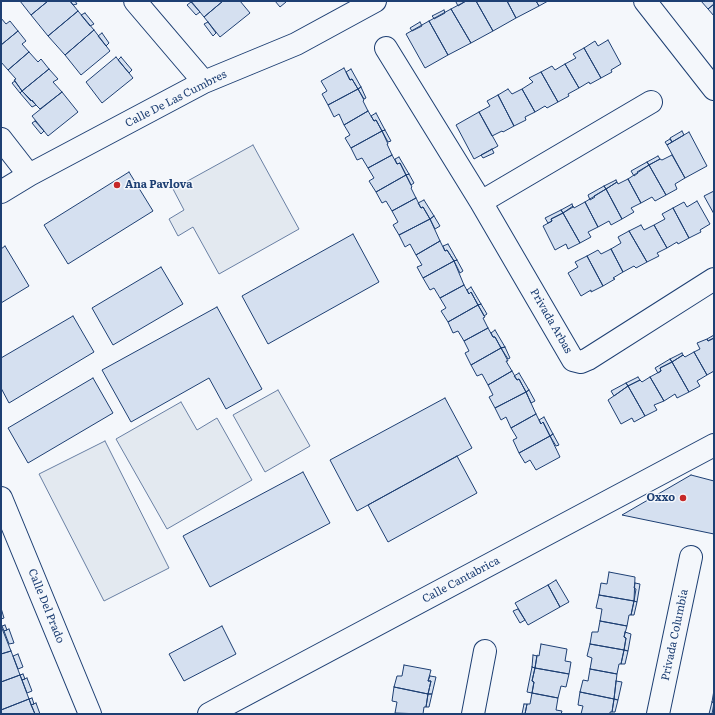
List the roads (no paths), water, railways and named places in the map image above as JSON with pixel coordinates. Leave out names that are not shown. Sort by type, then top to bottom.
[{"type":"street","points":[[135,1],[204,82]]},
{"type":"street","name":"Calle De Las Cumbres","points":[[1,192],[29,175],[204,82],[296,44],[375,1]]},
{"type":"street","points":[[645,1],[714,89]]},
{"type":"street","name":"Privada Arbas","points":[[386,48],[481,202],[573,360],[581,362],[588,359],[714,279]]},
{"type":"street","points":[[481,202],[651,102]]},
{"type":"street","points":[[1,139],[29,175]]},
{"type":"street","name":"Calle Cantabrica","points":[[209,714],[714,446]]},
{"type":"street","name":"Calle Del Prado","points":[[1,498],[90,714]]},
{"type":"street","name":"Privada Columbia","points":[[658,714],[691,557]]},
{"type":"street","points":[[473,714],[485,651]]},
{"type":"place","name":"Ana Pavlova","points":[[117,185]]},
{"type":"place","name":"Oxxo","points":[[683,498]]}]
